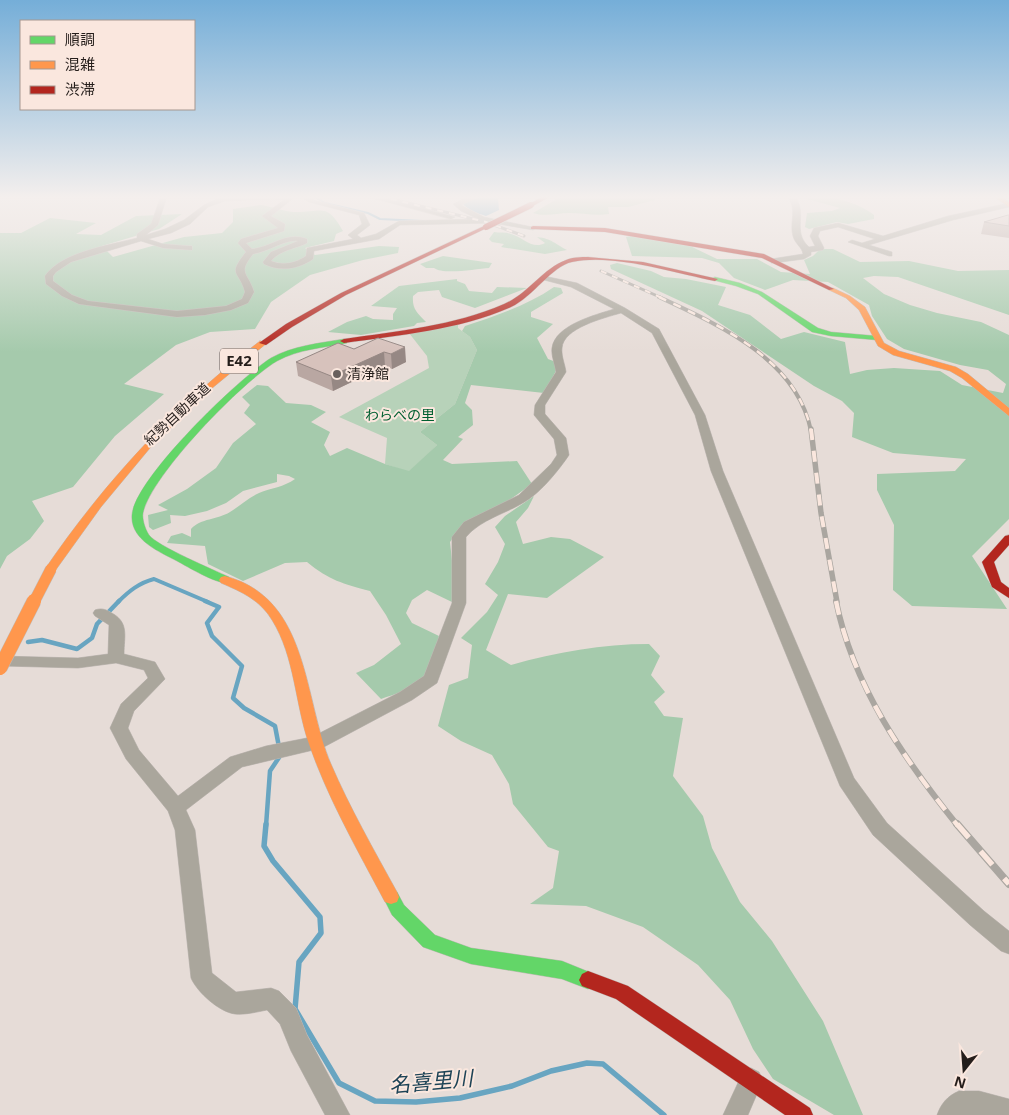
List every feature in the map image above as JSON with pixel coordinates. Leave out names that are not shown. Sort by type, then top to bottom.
[{"type":"main road","name":"紀勢自動車道","points":[[0,668],[51,569],[82,520],[139,450],[169,419],[264,342],[314,310],[439,248]]},
{"type":"main road","points":[[721,248],[753,253],[848,296],[862,309],[881,344],[896,353],[953,369],[965,376],[1009,413]]},
{"type":"main road","points":[[803,1115],[622,992],[562,970],[471,956],[429,941],[398,910],[354,829],[316,743],[288,638],[267,604],[248,591],[176,557],[145,537],[137,515],[144,495],[163,469],[207,417],[236,388],[274,360],[297,350],[432,327],[479,316],[505,307],[525,296],[562,264],[570,260],[604,258],[625,261],[738,284],[760,293],[804,324],[816,330],[831,334],[877,338]]},
{"type":"main road","points":[[1009,538],[988,562],[996,584],[1009,594]]},
{"type":"street","points":[[110,248],[68,260],[53,270],[49,276],[49,282],[79,301],[90,304],[174,313],[199,313],[232,307],[246,300],[249,295],[249,287],[240,278],[238,270],[250,252],[266,248]]},
{"type":"street","points":[[246,248],[250,252]]},
{"type":"street","points":[[289,248],[274,254],[266,262],[272,266],[283,266],[308,259],[310,257],[310,250],[317,248]]},
{"type":"street","points":[[774,261],[804,257],[807,255],[807,250],[820,248]]},
{"type":"street","points":[[871,248],[889,254]]},
{"type":"street","points":[[547,278],[574,285],[622,310],[656,331],[700,415],[721,480],[846,781],[880,829],[977,918],[1009,944]]},
{"type":"street","points":[[176,807],[236,762],[266,753],[316,743],[406,696],[432,679],[459,603],[460,537],[469,525],[523,498],[556,466],[563,455],[560,438],[539,415],[540,405],[562,372],[557,349],[559,339],[569,330],[583,322],[622,310]]},
{"type":"street","points":[[100,612],[114,620],[117,625],[116,658]]},
{"type":"street","points":[[0,660],[78,663],[116,658],[148,666],[157,679],[127,708],[119,728],[132,754],[176,807],[185,830],[202,978],[223,997],[235,1003],[271,999],[288,1016],[299,1043],[338,1115]]},
{"type":"street","points":[[735,1115],[751,1080]]},
{"type":"street","points":[[949,1115],[958,1103],[980,1103],[1009,1111]]},
{"type":"green space","points":[[0,248],[104,248],[113,257],[145,248],[305,248],[315,255],[365,248],[399,248],[398,253],[363,260],[310,275],[271,302],[255,329],[210,332],[176,345],[124,384],[164,394],[115,436],[73,487],[32,501],[44,521],[30,539],[7,556],[0,569]]},
{"type":"green space","points":[[507,248],[564,248],[567,250],[545,254]]},
{"type":"green space","points":[[629,248],[694,248],[717,259],[757,259],[781,272],[810,274],[804,260],[813,256],[820,249],[833,249],[860,262],[909,261],[958,271],[1009,270],[1009,315],[898,277],[874,276],[863,278],[884,294],[910,305],[981,322],[1009,335],[1009,519],[972,556],[1007,609],[912,606],[893,590],[894,525],[877,490],[877,474],[955,471],[966,459],[893,453],[852,437],[854,413],[842,401],[814,386],[702,311],[611,269],[610,265],[617,263],[651,271],[664,277],[686,279],[726,287],[718,305],[750,315],[781,339],[804,332],[845,342],[850,374],[867,370],[894,368],[940,371],[962,385],[1003,393],[1006,384],[988,370],[960,365],[904,349],[887,339],[872,316],[869,305],[828,282],[793,280],[765,290],[734,278],[719,263],[702,258],[632,256]]},
{"type":"green space","points":[[443,256],[492,263],[489,268],[452,271],[426,268],[420,264]]},
{"type":"green space","points":[[457,279],[457,281],[465,284],[469,291],[492,293],[497,287],[527,288],[475,308],[442,297],[439,290],[418,292],[413,296],[414,308],[426,322],[417,323],[414,326],[361,335],[328,332],[347,322],[366,316],[373,319],[393,320],[393,314],[397,308],[371,306],[399,286]]},
{"type":"green space","points":[[554,287],[561,288],[563,293],[531,312],[531,317],[553,324],[537,338],[548,359],[556,362],[556,371],[544,393],[471,385],[465,403],[472,410],[473,425],[458,437],[463,439],[443,460],[452,464],[517,461],[532,484],[508,501],[465,522],[450,542],[453,570],[452,602],[427,590],[412,600],[406,613],[412,623],[439,636],[429,669],[424,678],[415,685],[381,699],[356,673],[374,665],[401,644],[386,615],[370,591],[337,581],[307,562],[285,563],[243,581],[208,564],[205,546],[167,543],[171,536],[182,533],[191,537],[191,529],[195,525],[225,515],[255,495],[295,479],[277,474],[277,482],[243,491],[226,503],[207,511],[185,516],[170,515],[171,523],[153,530],[149,527],[148,515],[168,510],[158,505],[187,489],[216,468],[233,443],[256,424],[244,413],[250,405],[242,397],[257,385],[268,386],[286,403],[311,405],[326,412],[311,422],[330,432],[324,445],[330,456],[347,448],[385,464],[409,471],[437,445],[420,432],[455,404],[477,350],[470,337],[462,331],[465,326],[523,305]]},
{"type":"green space","name":"わらべの里","points":[[458,324],[458,328],[470,337],[477,350],[455,404],[420,432],[437,445],[409,472],[385,464],[387,438],[339,417],[429,368],[427,356],[409,333]]},
{"type":"green space","points":[[534,496],[528,508],[516,522],[523,544],[551,537],[570,539],[604,557],[547,598],[508,594],[486,650],[511,665],[545,656],[614,645],[649,644],[660,656],[651,675],[665,692],[654,702],[664,716],[683,718],[673,776],[703,816],[712,848],[740,902],[772,941],[823,1021],[863,1115],[834,1115],[773,1079],[753,1049],[730,1000],[698,965],[643,927],[586,906],[530,904],[553,888],[559,851],[548,847],[513,804],[509,784],[492,755],[461,741],[438,726],[449,685],[468,678],[472,645],[461,638],[487,612],[498,595],[485,584],[498,562],[505,544],[495,527],[505,516]]},
{"type":"building","points":[[378,338],[405,347],[391,354],[384,352],[331,376],[296,362],[338,343],[354,349]]},
{"type":"waterway","name":"名喜里川","points":[[119,601],[134,588],[154,579],[208,602]]},
{"type":"waterway","name":"名喜里川","points":[[28,642],[42,640],[77,649],[92,638],[97,624],[119,601]]},
{"type":"waterway","name":"名喜里川","points":[[205,601],[219,607],[207,623],[212,636],[242,666],[233,698],[244,708],[275,726],[279,747]]},
{"type":"waterway","name":"名喜里川","points":[[266,826],[270,771],[280,756]]},
{"type":"waterway","name":"名喜里川","points":[[266,824],[264,846],[273,861],[320,917],[321,933],[299,962],[295,1009],[339,1083],[375,1101],[416,1102],[460,1098],[512,1086],[551,1071],[587,1063],[603,1064],[664,1115]]},
{"type":"railway","points":[[601,271],[662,298]]},
{"type":"railway","points":[[659,297],[730,333],[773,364],[790,384],[803,406],[811,431]]},
{"type":"railway","points":[[811,429],[821,513],[837,602]]},
{"type":"railway","points":[[836,601],[855,663],[883,720],[919,775],[958,826]]},
{"type":"railway","points":[[957,824],[1009,884]]},
{"type":"traffic: fast","points":[[715,279],[738,284],[760,293],[815,330],[831,334],[877,338]]},
{"type":"traffic: fast","points":[[225,580],[165,550],[146,538],[137,517],[142,500],[154,480],[173,456],[218,408],[260,370],[274,360],[291,353],[344,341]]},
{"type":"traffic: fast","points":[[391,897],[398,910],[429,941],[471,956],[562,970],[588,980]]},
{"type":"traffic: slow","points":[[831,289],[848,297],[862,309],[881,344],[896,353],[953,369],[965,376],[1009,413]]},
{"type":"traffic: slow","points":[[51,569],[97,505],[147,446],[231,367],[263,343]]},
{"type":"traffic: slow","points":[[0,668],[51,569]]},
{"type":"traffic: slow","points":[[225,580],[259,597],[268,605],[279,620],[293,654],[316,744],[324,764],[351,822],[391,897]]},
{"type":"traffic: jam","points":[[263,343],[289,325],[343,294],[440,248]]},
{"type":"traffic: jam","points":[[715,248],[764,256],[831,289]]},
{"type":"traffic: jam","points":[[344,341],[425,329],[485,314],[519,300],[555,269],[572,260],[588,258],[624,261],[715,279]]},
{"type":"traffic: jam","points":[[1009,538],[988,562],[996,584],[1009,594]]},
{"type":"traffic: jam","points":[[588,980],[622,992],[803,1115]]},
{"type":"place","name":"清浄館","points":[[337,374]]}]
